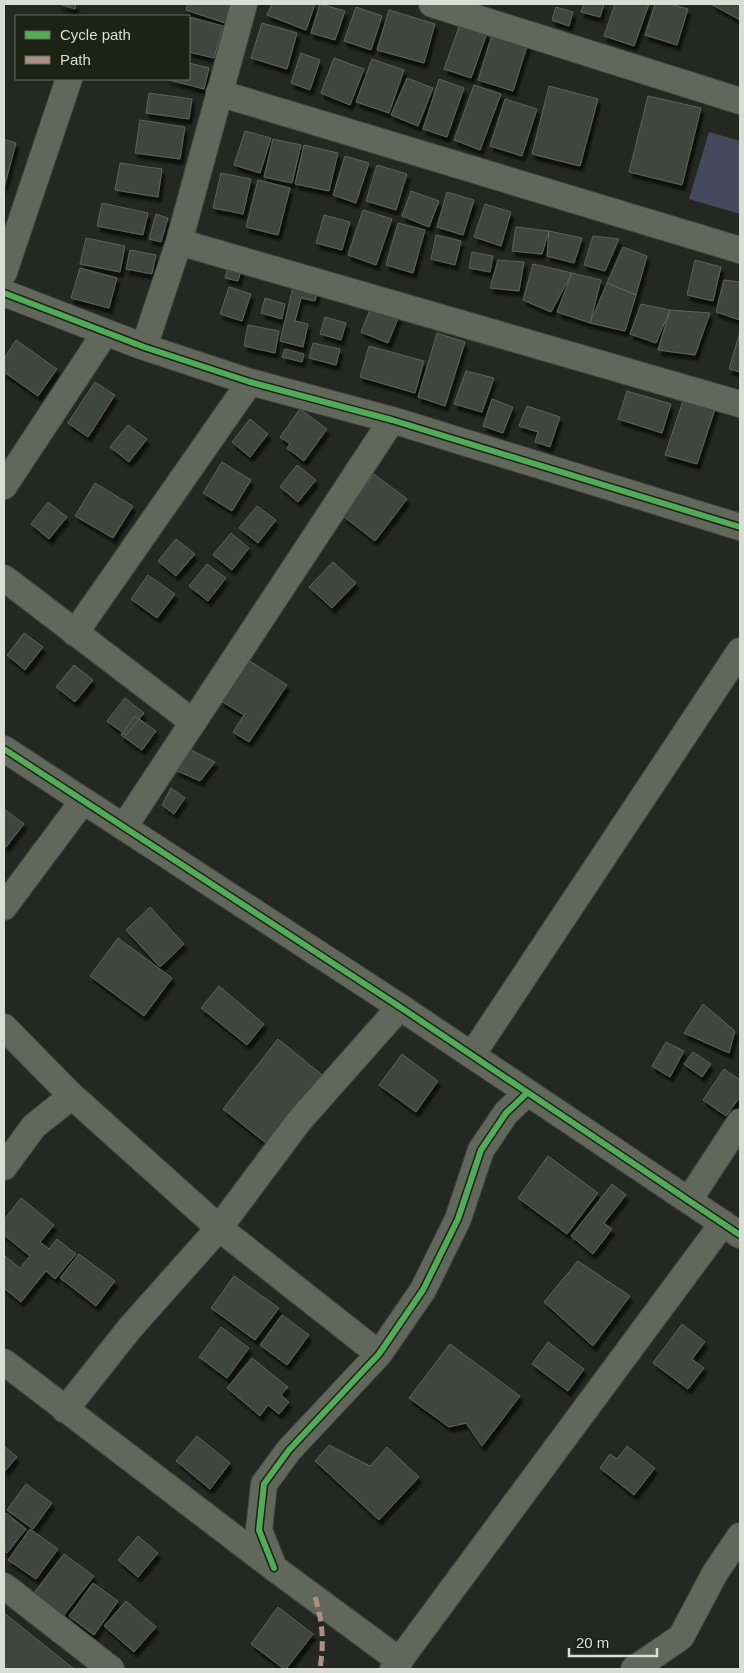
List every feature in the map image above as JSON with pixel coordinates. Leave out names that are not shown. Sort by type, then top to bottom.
[{"type":"street","points":[[144,347],[179,242],[244,4]]},
{"type":"street","points":[[432,4],[740,101]]},
{"type":"street","points":[[4,272],[69,80]]},
{"type":"street","points":[[219,93],[740,250]]},
{"type":"street","points":[[179,242],[740,404]]},
{"type":"street","points":[[4,293],[105,333],[250,382],[392,420],[740,528]]},
{"type":"street","points":[[4,486],[105,333]]},
{"type":"street","points":[[75,633],[250,382]]},
{"type":"street","points":[[124,827],[392,420]]},
{"type":"street","points":[[4,578],[193,722]]},
{"type":"street","points":[[472,1055],[740,651]]},
{"type":"street","points":[[4,749],[400,1007],[731,1229],[396,1665],[274,1568],[4,1362]]},
{"type":"street","points":[[4,907],[83,801]]},
{"type":"street","points":[[65,1410],[130,1328],[219,1228],[299,1121],[400,1007]]},
{"type":"street","points":[[4,1027],[72,1096],[219,1228],[379,1354]]},
{"type":"street","points":[[274,1568],[259,1530],[264,1484],[289,1450],[379,1354],[427,1281],[458,1219],[481,1150],[506,1113],[528,1093]]},
{"type":"street","points":[[4,1167],[34,1126],[72,1096]]},
{"type":"street","points":[[689,1200],[740,1122]]},
{"type":"street","points":[[634,1669],[681,1637],[715,1573],[740,1536]]},
{"type":"street","points":[[4,1586],[111,1669]]},
{"type":"shaded area","points":[[709,132],[740,141],[740,214],[689,199]]},
{"type":"building","points":[[59,4],[76,4],[75,9]]},
{"type":"building","points":[[188,4],[235,4],[228,24],[186,10]]},
{"type":"building","points":[[272,4],[315,4],[306,30],[267,15]]},
{"type":"building","points":[[320,4],[345,11],[335,40],[311,33]]},
{"type":"building","points":[[584,4],[604,4],[600,17],[581,12]]},
{"type":"building","points":[[615,4],[649,4],[634,46],[604,36]]},
{"type":"building","points":[[655,4],[670,4],[688,9],[677,45],[645,35]]},
{"type":"building","points":[[711,4],[740,4],[740,20]]},
{"type":"building","points":[[356,7],[382,16],[371,50],[344,41]]},
{"type":"building","points":[[556,7],[573,12],[569,26],[552,20]]},
{"type":"building","points":[[389,10],[435,24],[424,63],[377,50]]},
{"type":"building","points":[[190,17],[223,26],[214,58],[190,52]]},
{"type":"building","points":[[262,23],[297,33],[287,69],[251,58]]},
{"type":"building","points":[[460,24],[487,33],[471,78],[444,69]]},
{"type":"building","points":[[493,32],[528,43],[513,91],[478,80]]},
{"type":"building","points":[[301,53],[320,60],[310,90],[291,83]]},
{"type":"building","points":[[334,58],[364,69],[350,105],[321,93]]},
{"type":"building","points":[[372,59],[404,70],[389,113],[356,102]]},
{"type":"building","points":[[190,63],[209,68],[204,89],[170,80],[190,80]]},
{"type":"building","points":[[407,78],[433,88],[418,126],[391,115]]},
{"type":"building","points":[[439,79],[464,88],[447,137],[423,129]]},
{"type":"building","points":[[474,85],[501,94],[480,150],[454,140]]},
{"type":"building","points":[[549,86],[598,99],[580,166],[532,154]]},
{"type":"building","points":[[149,93],[192,99],[189,119],[146,113]]},
{"type":"building","points":[[648,96],[701,108],[682,185],[629,172]]},
{"type":"building","points":[[505,99],[537,109],[522,156],[490,146]]},
{"type":"building","points":[[140,120],[185,127],[180,159],[135,153]]},
{"type":"building","points":[[245,131],[271,138],[260,173],[234,165]]},
{"type":"building","points":[[4,139],[16,143],[4,188]]},
{"type":"building","points":[[273,139],[301,145],[292,183],[264,177]]},
{"type":"building","points":[[304,145],[338,153],[329,191],[295,184]]},
{"type":"building","points":[[345,156],[369,163],[356,203],[333,195]]},
{"type":"building","points":[[120,163],[162,169],[158,197],[115,190]]},
{"type":"building","points":[[377,165],[407,174],[396,210],[366,201]]},
{"type":"building","points":[[221,173],[251,179],[243,214],[213,208]]},
{"type":"building","points":[[258,180],[290,188],[278,235],[246,227]]},
{"type":"building","points":[[411,191],[439,201],[429,227],[402,216]]},
{"type":"building","points":[[447,192],[474,200],[463,235],[437,227]]},
{"type":"building","points":[[102,203],[148,213],[143,235],[97,226]]},
{"type":"building","points":[[485,204],[511,212],[501,246],[474,237]]},
{"type":"building","points":[[363,210],[392,219],[376,265],[348,255]]},
{"type":"building","points":[[156,214],[168,218],[161,242],[149,239]]},
{"type":"building","points":[[324,215],[350,222],[342,250],[316,243]]},
{"type":"building","points":[[398,223],[425,230],[413,273],[386,265]]},
{"type":"building","points":[[516,227],[549,231],[542,254],[512,251]]},
{"type":"building","points":[[549,231],[582,238],[574,263],[547,256]]},
{"type":"building","points":[[436,235],[461,241],[455,265],[431,259]]},
{"type":"building","points":[[593,236],[619,239],[605,271],[584,265]]},
{"type":"building","points":[[86,238],[125,246],[120,272],[80,264]]},
{"type":"building","points":[[623,247],[647,256],[636,295],[607,283]]},
{"type":"building","points":[[130,250],[156,255],[152,274],[126,269]]},
{"type":"building","points":[[472,252],[493,256],[490,272],[469,268]]},
{"type":"building","points":[[498,260],[524,262],[519,291],[490,288]]},
{"type":"building","points":[[695,260],[721,267],[713,301],[687,295]]},
{"type":"building","points":[[229,264],[242,267],[238,281],[225,278]]},
{"type":"building","points":[[533,264],[572,273],[551,312],[523,300]]},
{"type":"building","points":[[80,268],[117,278],[109,308],[71,298]]},
{"type":"building","points":[[572,273],[601,280],[590,323],[557,312]]},
{"type":"building","points":[[295,279],[319,285],[315,301],[301,298],[295,321],[308,324],[303,347],[280,341]]},
{"type":"building","points":[[724,280],[740,282],[740,320],[716,312]]},
{"type":"building","points":[[607,283],[636,295],[625,331],[590,323]]},
{"type":"building","points":[[229,287],[251,294],[242,321],[220,314]]},
{"type":"building","points":[[265,298],[285,304],[282,319],[261,313]]},
{"type":"building","points":[[641,304],[670,310],[656,343],[630,334]]},
{"type":"building","points":[[372,305],[399,316],[388,343],[361,332]]},
{"type":"building","points":[[670,310],[710,313],[695,355],[658,350]]},
{"type":"building","points":[[325,317],[346,323],[341,340],[320,334]]},
{"type":"building","points":[[248,325],[279,331],[275,353],[244,346]]},
{"type":"building","points":[[740,332],[740,372],[729,369]]},
{"type":"building","points":[[437,333],[465,342],[445,406],[418,397]]},
{"type":"building","points":[[16,340],[57,369],[38,396],[4,372],[4,359]]},
{"type":"building","points":[[313,343],[340,349],[336,365],[309,358]]},
{"type":"building","points":[[369,346],[424,361],[415,393],[360,377]]},
{"type":"building","points":[[285,349],[304,354],[302,362],[282,357]]},
{"type":"building","points":[[466,371],[494,378],[482,412],[454,404]]},
{"type":"building","points":[[95,382],[115,395],[88,437],[68,423]]},
{"type":"building","points":[[627,391],[671,404],[662,433],[618,419]]},
{"type":"building","points":[[684,398],[716,406],[697,464],[665,455]]},
{"type":"building","points":[[492,399],[513,407],[503,433],[483,426]]},
{"type":"building","points":[[527,406],[560,417],[550,447],[535,442],[538,432],[519,426]]},
{"type":"building","points":[[300,409],[327,429],[304,461],[287,448],[290,444],[280,437]]},
{"type":"building","points":[[250,419],[268,434],[250,457],[232,442]]},
{"type":"building","points":[[128,425],[147,439],[129,462],[110,447]]},
{"type":"building","points":[[222,462],[251,480],[232,511],[203,493]]},
{"type":"building","points":[[297,465],[316,480],[298,502],[280,487]]},
{"type":"building","points":[[374,474],[407,499],[375,541],[343,516]]},
{"type":"building","points":[[95,483],[133,506],[113,538],[75,516]]},
{"type":"building","points":[[48,502],[67,517],[49,539],[31,524]]},
{"type":"building","points":[[257,506],[276,520],[258,543],[239,528]]},
{"type":"building","points":[[231,533],[249,548],[232,570],[213,555]]},
{"type":"building","points":[[176,539],[195,554],[176,576],[158,561]]},
{"type":"building","points":[[333,562],[356,583],[332,608],[309,587]]},
{"type":"building","points":[[207,564],[226,578],[208,601],[189,586]]},
{"type":"building","points":[[148,575],[175,594],[157,618],[131,599]]},
{"type":"building","points":[[24,633],[43,647],[25,670],[7,655]]},
{"type":"building","points":[[248,660],[287,685],[249,742],[233,732],[244,715],[221,701]]},
{"type":"building","points":[[74,665],[93,680],[75,702],[56,687]]},
{"type":"building","points":[[125,698],[144,713],[126,735],[107,721]]},
{"type":"building","points":[[135,716],[156,731],[142,750],[121,735]]},
{"type":"building","points":[[191,750],[215,762],[200,781],[175,770]]},
{"type":"building","points":[[171,788],[185,798],[174,814],[162,805]]},
{"type":"building","points":[[5,810],[24,824],[6,847],[4,845]]},
{"type":"building","points":[[150,907],[184,944],[160,967],[126,930]]},
{"type":"building","points":[[118,938],[172,978],[144,1016],[90,976]]},
{"type":"building","points":[[219,986],[264,1024],[247,1045],[201,1008]]},
{"type":"building","points":[[703,1004],[735,1031],[729,1053],[684,1033]]},
{"type":"building","points":[[278,1039],[327,1079],[272,1148],[223,1109]]},
{"type":"building","points":[[666,1042],[684,1051],[670,1077],[652,1066]]},
{"type":"building","points":[[693,1052],[711,1064],[702,1077],[684,1064]]},
{"type":"building","points":[[402,1054],[438,1081],[416,1112],[379,1085]]},
{"type":"building","points":[[724,1069],[740,1080],[740,1097],[726,1116],[703,1100]]},
{"type":"building","points":[[548,1156],[598,1193],[567,1234],[518,1198]]},
{"type":"building","points":[[612,1184],[626,1195],[604,1223],[612,1229],[593,1254],[571,1236]]},
{"type":"building","points":[[21,1198],[54,1225],[40,1242],[49,1249],[57,1239],[76,1254],[55,1279],[46,1271],[21,1302],[4,1288],[4,1257],[20,1268],[30,1256],[4,1235],[4,1220]]},
{"type":"building","points":[[79,1254],[115,1281],[96,1306],[60,1278]]},
{"type":"building","points":[[578,1261],[630,1296],[593,1346],[544,1302]]},
{"type":"building","points":[[234,1276],[279,1308],[255,1340],[211,1308]]},
{"type":"building","points":[[282,1315],[309,1335],[287,1365],[260,1345]]},
{"type":"building","points":[[682,1324],[705,1342],[692,1359],[704,1368],[688,1389],[653,1363]]},
{"type":"building","points":[[221,1327],[249,1348],[227,1378],[199,1357]]},
{"type":"building","points":[[548,1342],[584,1369],[568,1391],[532,1364]]},
{"type":"building","points":[[450,1344],[520,1396],[482,1446],[466,1423],[449,1427],[409,1398]]},
{"type":"building","points":[[252,1358],[288,1387],[281,1395],[289,1402],[279,1414],[268,1405],[260,1416],[227,1388]]},
{"type":"building","points":[[197,1436],[230,1463],[210,1489],[176,1461]]},
{"type":"building","points":[[329,1445],[370,1466],[387,1447],[419,1477],[379,1520],[315,1461]]},
{"type":"building","points":[[4,1446],[17,1457],[4,1472]]},
{"type":"building","points":[[627,1446],[655,1468],[634,1495],[600,1468],[610,1454],[617,1459]]},
{"type":"building","points":[[26,1484],[52,1503],[33,1529],[7,1510]]},
{"type":"building","points":[[6,1513],[26,1529],[7,1553],[4,1551],[4,1516]]},
{"type":"building","points":[[30,1529],[58,1549],[36,1579],[8,1560]]},
{"type":"building","points":[[138,1536],[158,1553],[138,1577],[118,1560]]},
{"type":"building","points":[[64,1554],[94,1576],[63,1616],[34,1593]]},
{"type":"building","points":[[93,1583],[118,1601],[94,1635],[69,1616]]},
{"type":"building","points":[[126,1601],[156,1627],[134,1652],[104,1626]]},
{"type":"building","points":[[278,1607],[313,1634],[286,1669],[251,1644]]},
{"type":"building","points":[[4,1613],[74,1669],[4,1669]]},
{"type":"marked path","points":[[315,1597],[322,1633],[320,1669]]},
{"type":"cycle path","points":[[4,293],[144,347],[250,382],[392,420],[740,527]]},
{"type":"cycle path","points":[[4,749],[400,1007],[740,1235]]},
{"type":"cycle path","points":[[274,1568],[259,1530],[264,1484],[289,1450],[379,1354],[423,1290],[458,1219],[481,1150],[506,1113],[527,1093]]}]
